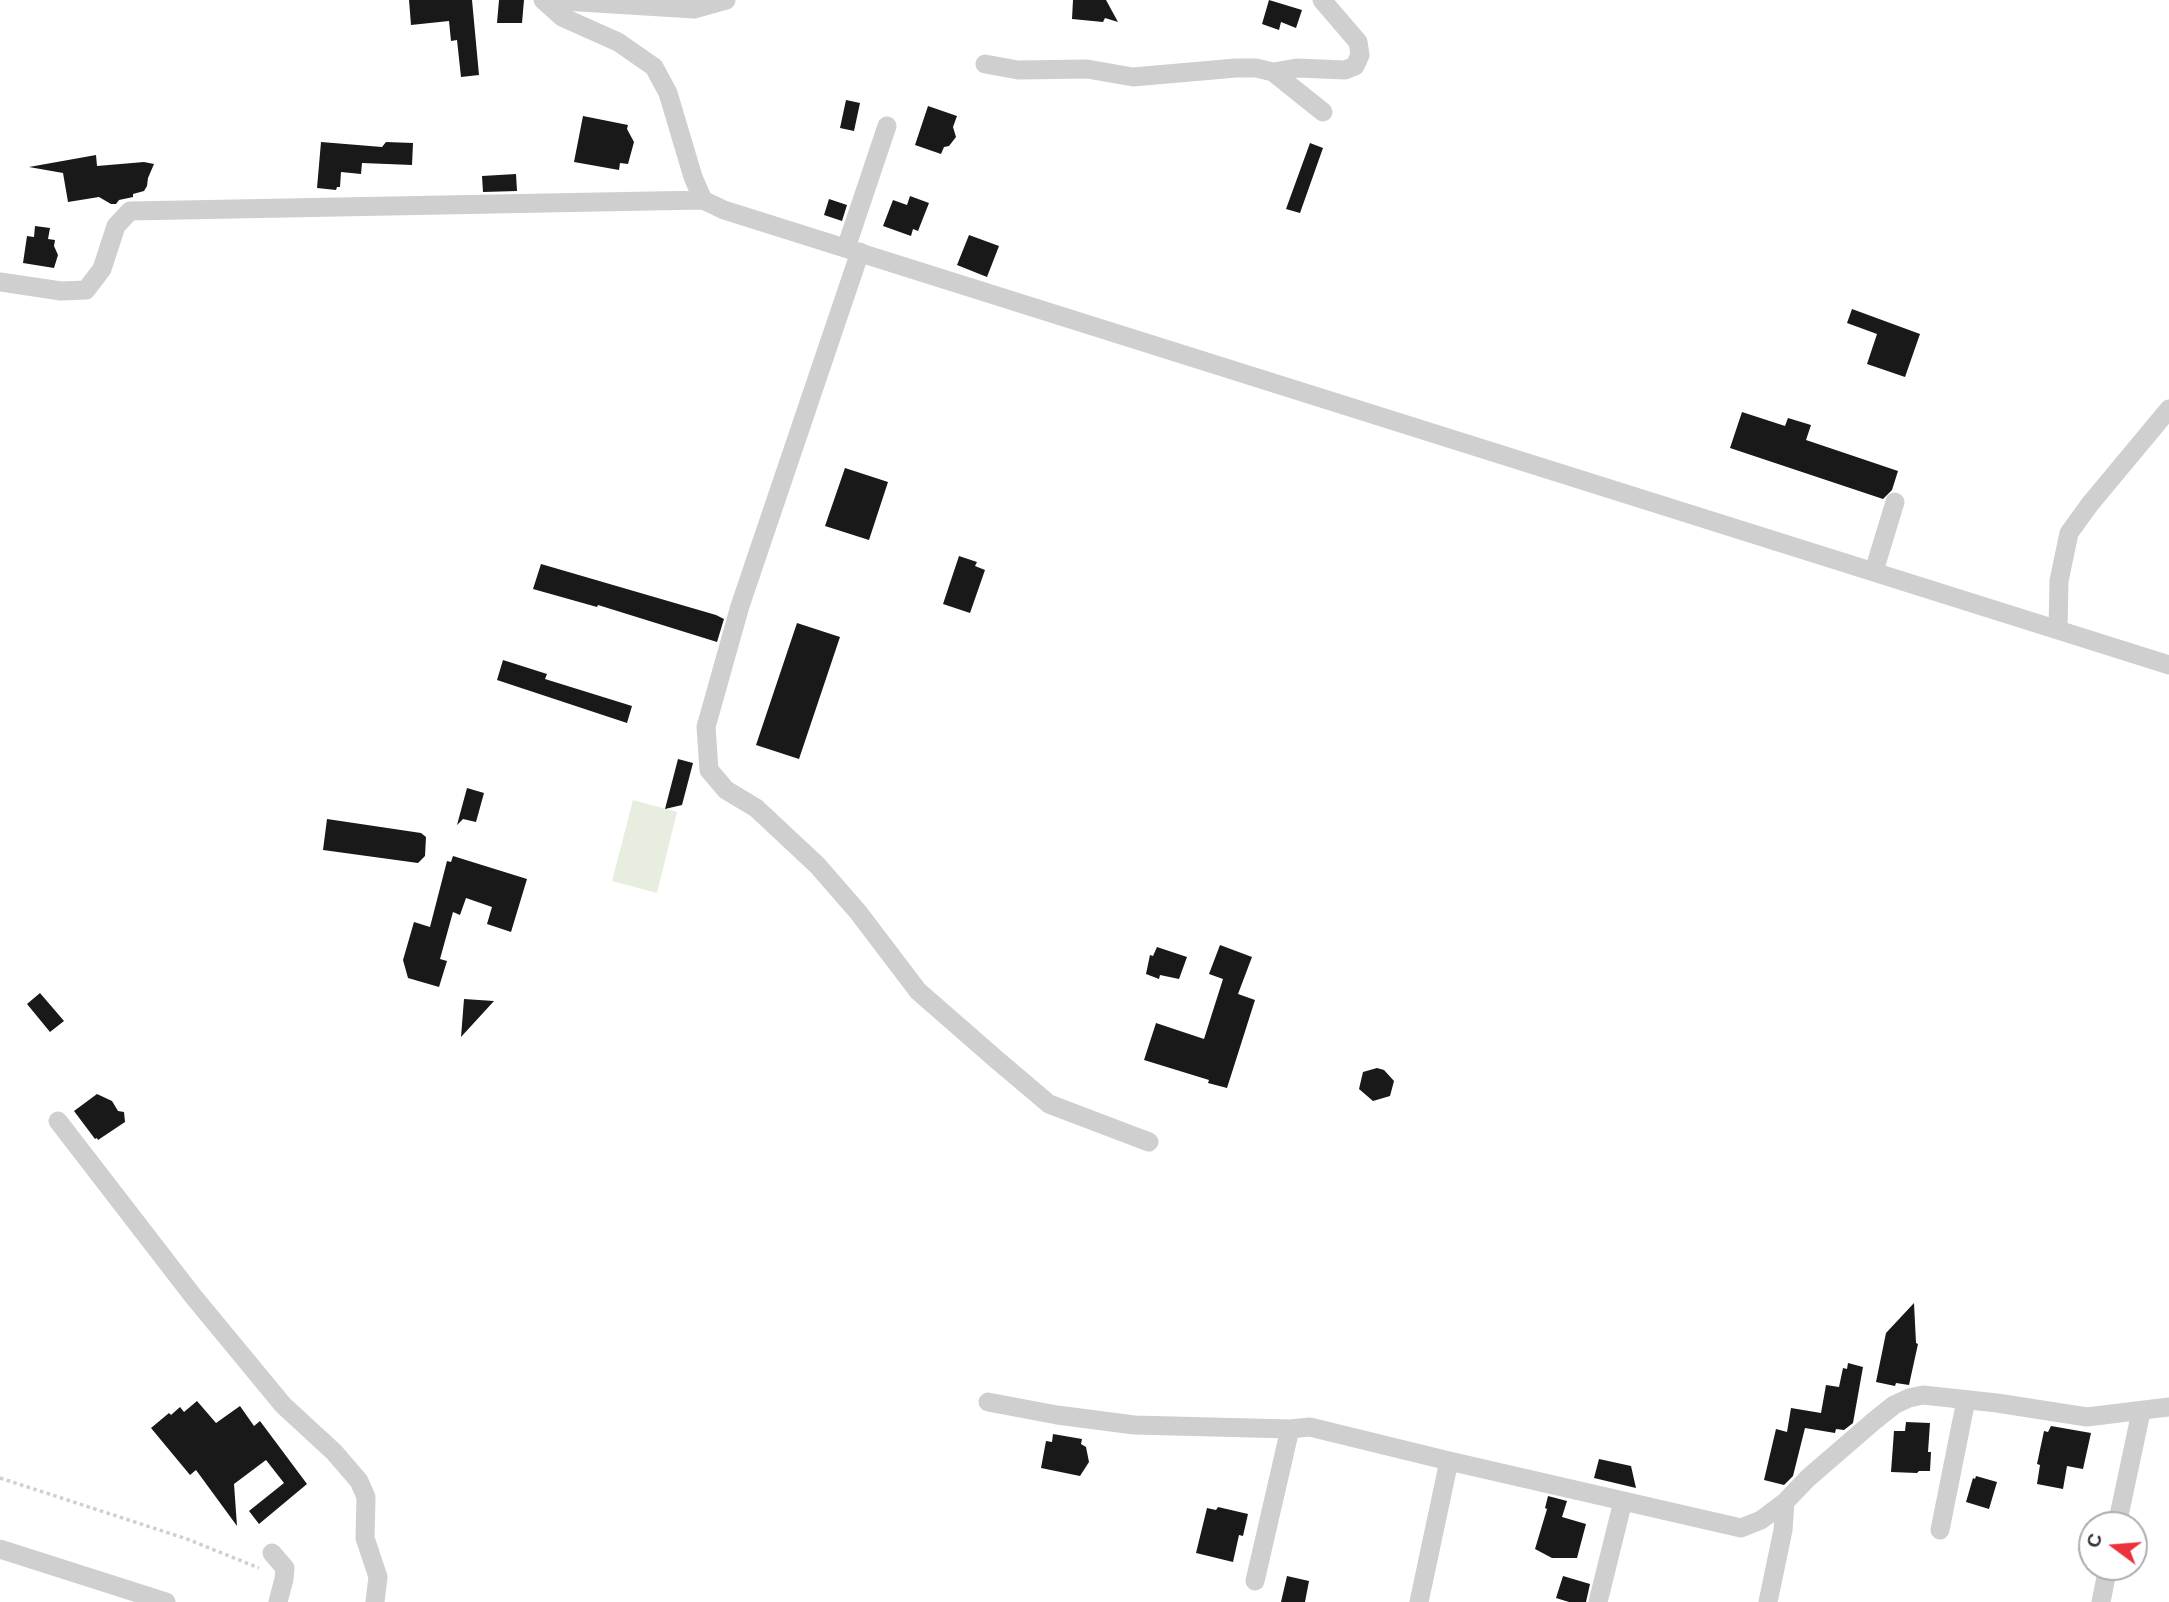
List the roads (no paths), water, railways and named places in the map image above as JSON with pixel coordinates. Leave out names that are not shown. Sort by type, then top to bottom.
[{"type":"street","points":[[545,0],[694,9],[726,0]]},
{"type":"street","points":[[545,0],[562,17],[618,42],[654,67],[668,93],[693,177],[703,200]]},
{"type":"street","points":[[985,64],[1018,70],[1087,69],[1133,77],[1236,68],[1256,68],[1273,72],[1297,68],[1345,70],[1355,66],[1360,55],[1358,42],[1322,0]]},
{"type":"street","points":[[1273,72],[1323,112]]},
{"type":"street","points":[[887,126],[853,250],[740,606],[706,727],[709,770],[726,790],[756,808],[817,865],[858,912],[918,991],[1018,1078],[1049,1104],[1149,1142]]},
{"type":"street","points":[[3,284],[61,292],[86,290],[102,269],[116,226],[130,211],[703,200],[724,210],[2169,665]]},
{"type":"street","points":[[2058,629],[2059,581],[2069,533],[2169,409]]},
{"type":"street","points":[[1874,571],[1895,502]]},
{"type":"street","points":[[58,1121],[193,1296],[283,1405],[334,1452],[359,1481],[366,1497],[365,1538],[378,1577],[376,1602]]},
{"type":"street","points":[[988,1402],[1133,1425],[1290,1429],[1310,1427],[1741,1528],[1761,1520],[1785,1502],[1808,1478],[1894,1405],[1909,1398],[1923,1395],[2087,1417],[2169,1407]]},
{"type":"street","points":[[1940,1530],[1966,1400]]},
{"type":"street","points":[[2120,1511],[2141,1412]]},
{"type":"street","points":[[1255,1581],[1290,1429]]},
{"type":"street","points":[[1419,1602],[1449,1461]]},
{"type":"street","points":[[1598,1602],[1623,1501]]},
{"type":"street","points":[[1768,1602],[1783,1530],[1785,1502]]},
{"type":"street","points":[[0,1549],[166,1602]]},
{"type":"street","points":[[272,1553],[285,1568],[278,1602]]},
{"type":"street","points":[[2101,1602],[2105,1581]]}]
